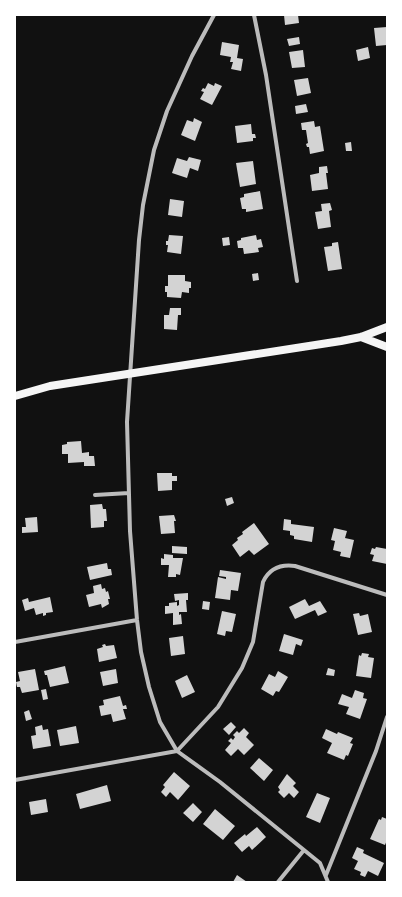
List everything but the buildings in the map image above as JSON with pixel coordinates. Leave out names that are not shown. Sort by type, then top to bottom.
[{"type":"main road","points":[[15,396],[50,386],[361,337],[387,327]]},
{"type":"main road","points":[[361,337],[387,347]]},
{"type":"street","points":[[214,15],[192,56],[167,110],[154,150],[143,205],[139,240],[127,422],[130,531],[141,652],[149,687],[160,722],[177,751],[220,782],[320,863],[328,882]]},
{"type":"street","points":[[254,15],[266,75],[297,281]]},
{"type":"street","points":[[95,494],[129,493]]},
{"type":"street","points":[[15,780],[177,751],[218,707],[242,668],[253,642],[263,582],[267,575],[273,570],[283,566],[295,566],[387,595]]},
{"type":"street","points":[[15,642],[137,620]]},
{"type":"street","points":[[326,875],[376,751],[387,718]]},
{"type":"street","points":[[278,882],[304,850]]}]
